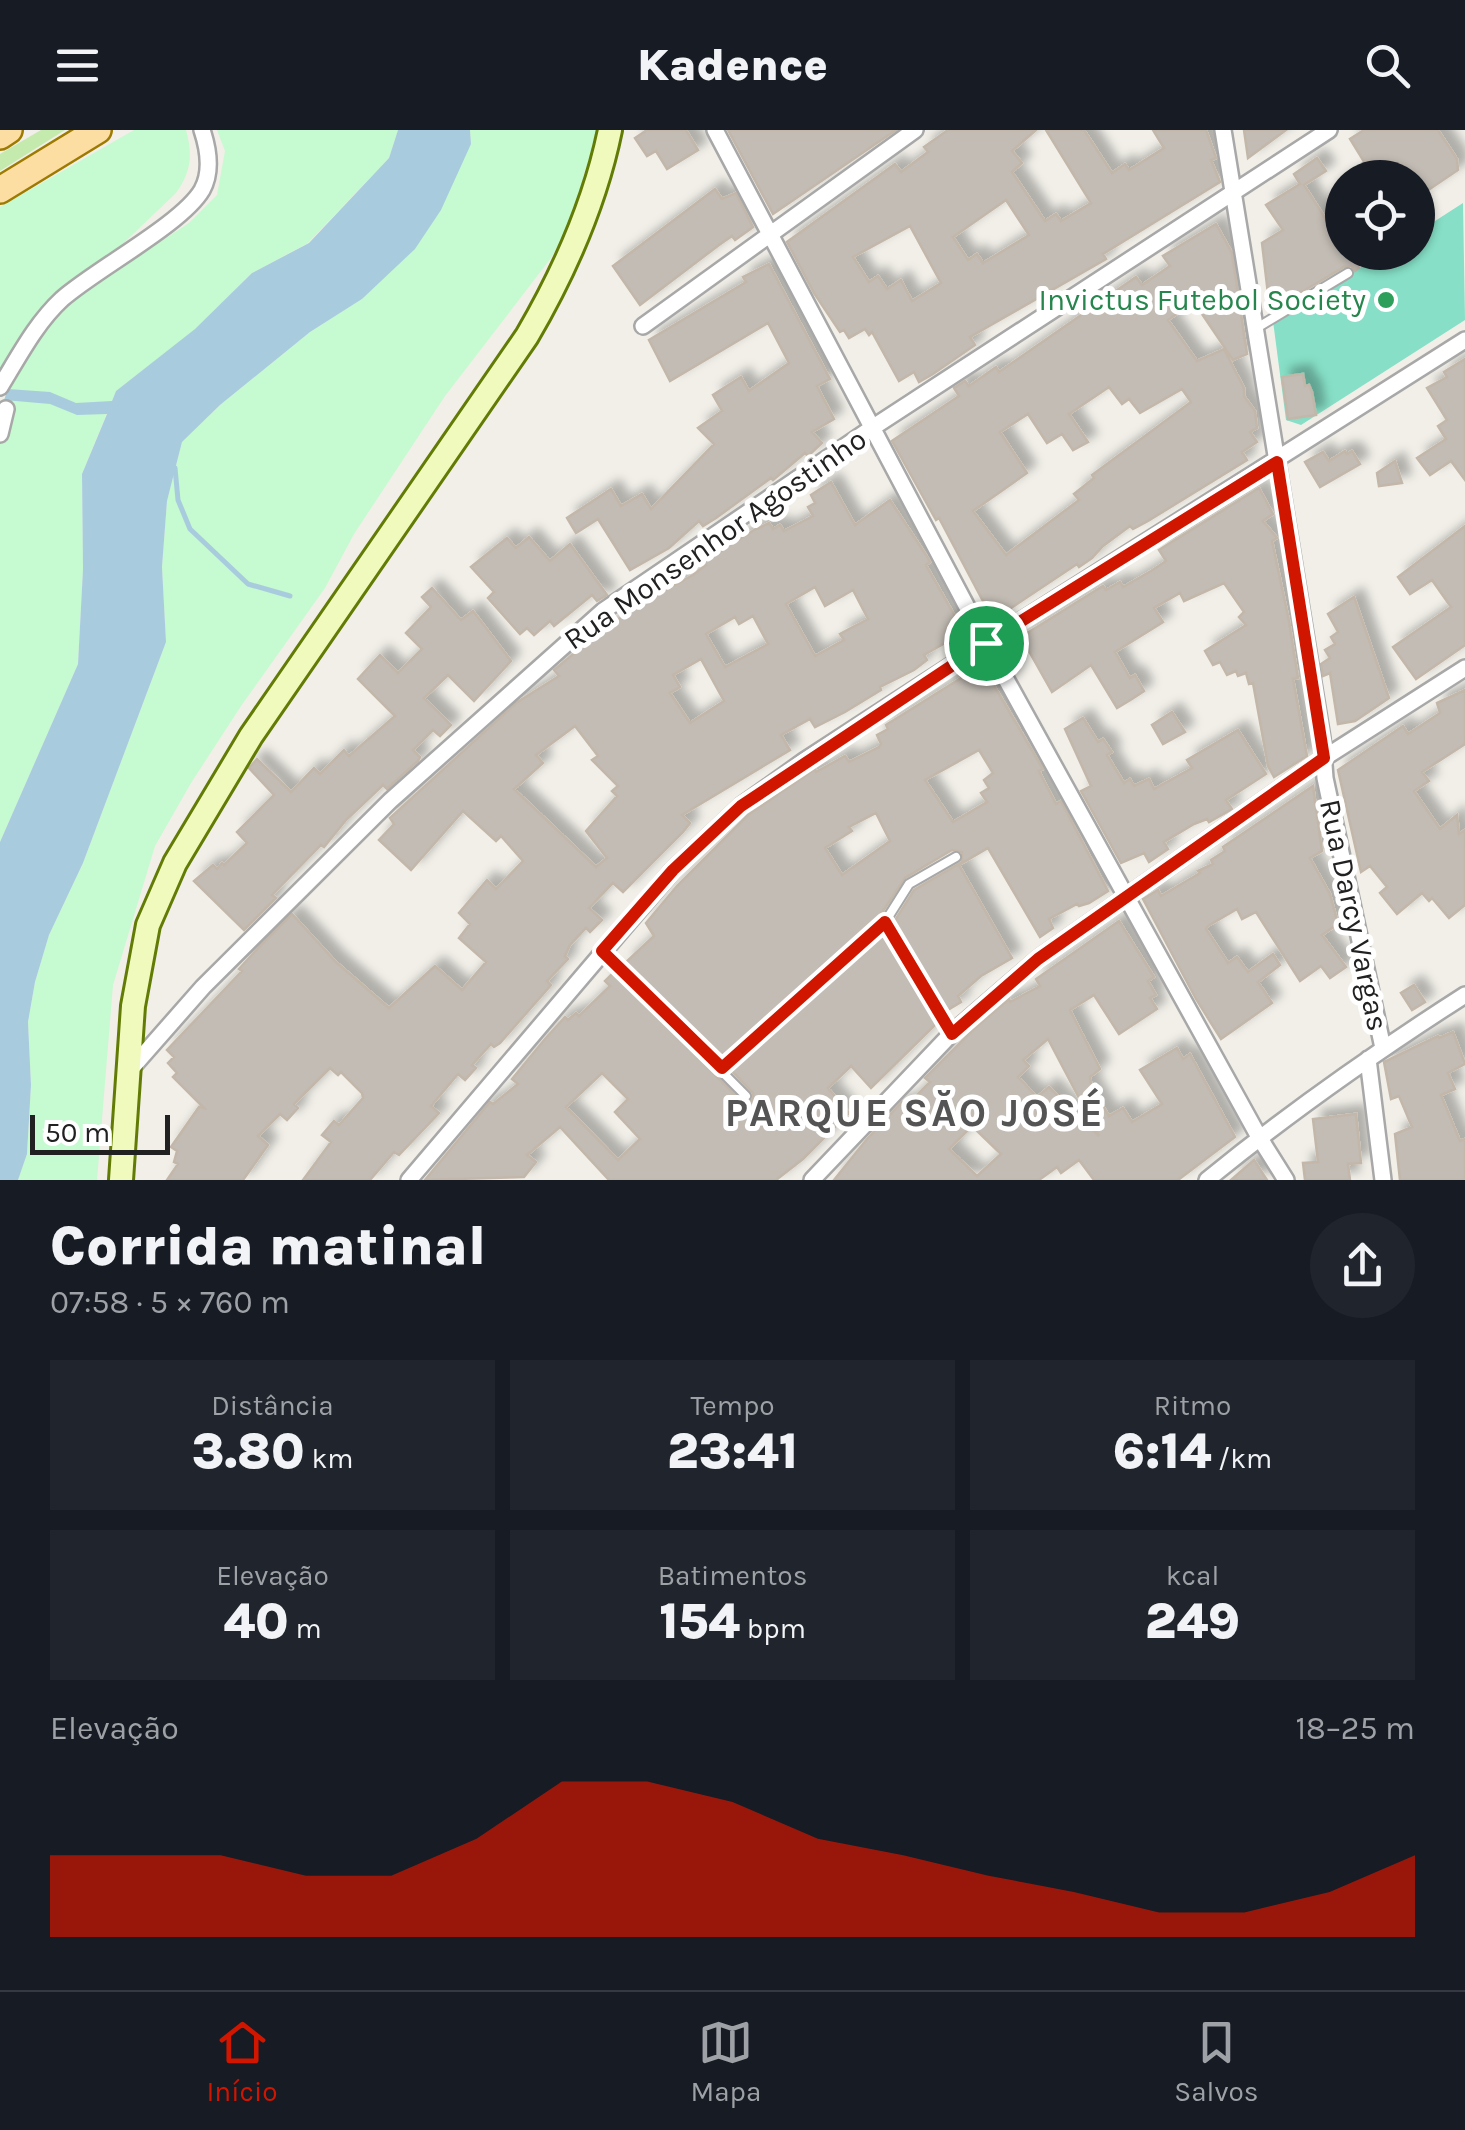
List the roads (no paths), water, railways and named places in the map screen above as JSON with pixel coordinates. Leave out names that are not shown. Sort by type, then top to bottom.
[{"type":"main road","points":[[0,136],[9,130]]},
{"type":"main road","points":[[0,190],[98,130]]},
{"type":"main road","points":[[122,1180],[132,1006],[148,924],[175,863],[251,736],[528,336],[560,280],[593,195],[610,130]]},
{"type":"street","points":[[3,382],[44,318],[60,301],[179,214],[201,192],[208,166],[202,130]]},
{"type":"street","points":[[715,130],[986,643],[1286,1180]]},
{"type":"street","points":[[643,326],[915,130]]},
{"type":"street","name":"Rua Darcy Vargas","points":[[1223,130],[1329,797],[1383,1048]]},
{"type":"street","name":"Rua Monsenhor Agostinho","points":[[127,1073],[203,988],[390,801],[587,623],[872,428],[1329,130]]},
{"type":"street","points":[[409,1180],[673,870],[741,806],[986,643],[1465,340]]},
{"type":"street","points":[[0,434],[6,409]]},
{"type":"street","points":[[812,1180],[952,1034],[1038,959],[1324,758],[1465,668]]},
{"type":"street","points":[[1207,1180],[1259,1137],[1383,1048],[1465,996]]},
{"type":"street","name":"Rua Darcy Vargas","points":[[1368,1059],[1384,1180]]},
{"type":"lane","points":[[1256,329],[1348,273]]},
{"type":"lane","points":[[722,1068],[885,922],[909,884],[956,857]]},
{"type":"lane","points":[[885,922],[952,1034]]},
{"type":"lane","points":[[602,951],[746,1096]]},
{"type":"water","points":[[398,130],[470,130],[471,144],[441,210],[415,249],[362,299],[310,332],[220,405],[182,442],[167,501],[162,567],[166,642],[83,863],[49,935],[28,1022],[31,1085],[27,1154],[18,1180],[0,1180],[0,842],[78,664],[82,474],[107,414],[77,415],[50,404],[4,400],[8,389],[50,392],[76,403],[112,401],[116,391],[195,329],[252,273],[309,243],[389,158]]},
{"type":"waterway","points":[[175,468],[178,500],[190,529],[248,584],[290,596]]},
{"type":"place","name":"Invictus Futebol Society","points":[[1386,300]]},
{"type":"district","name":"PARQUE SĂO JOSÉ","points":[[915,1112]]}]
